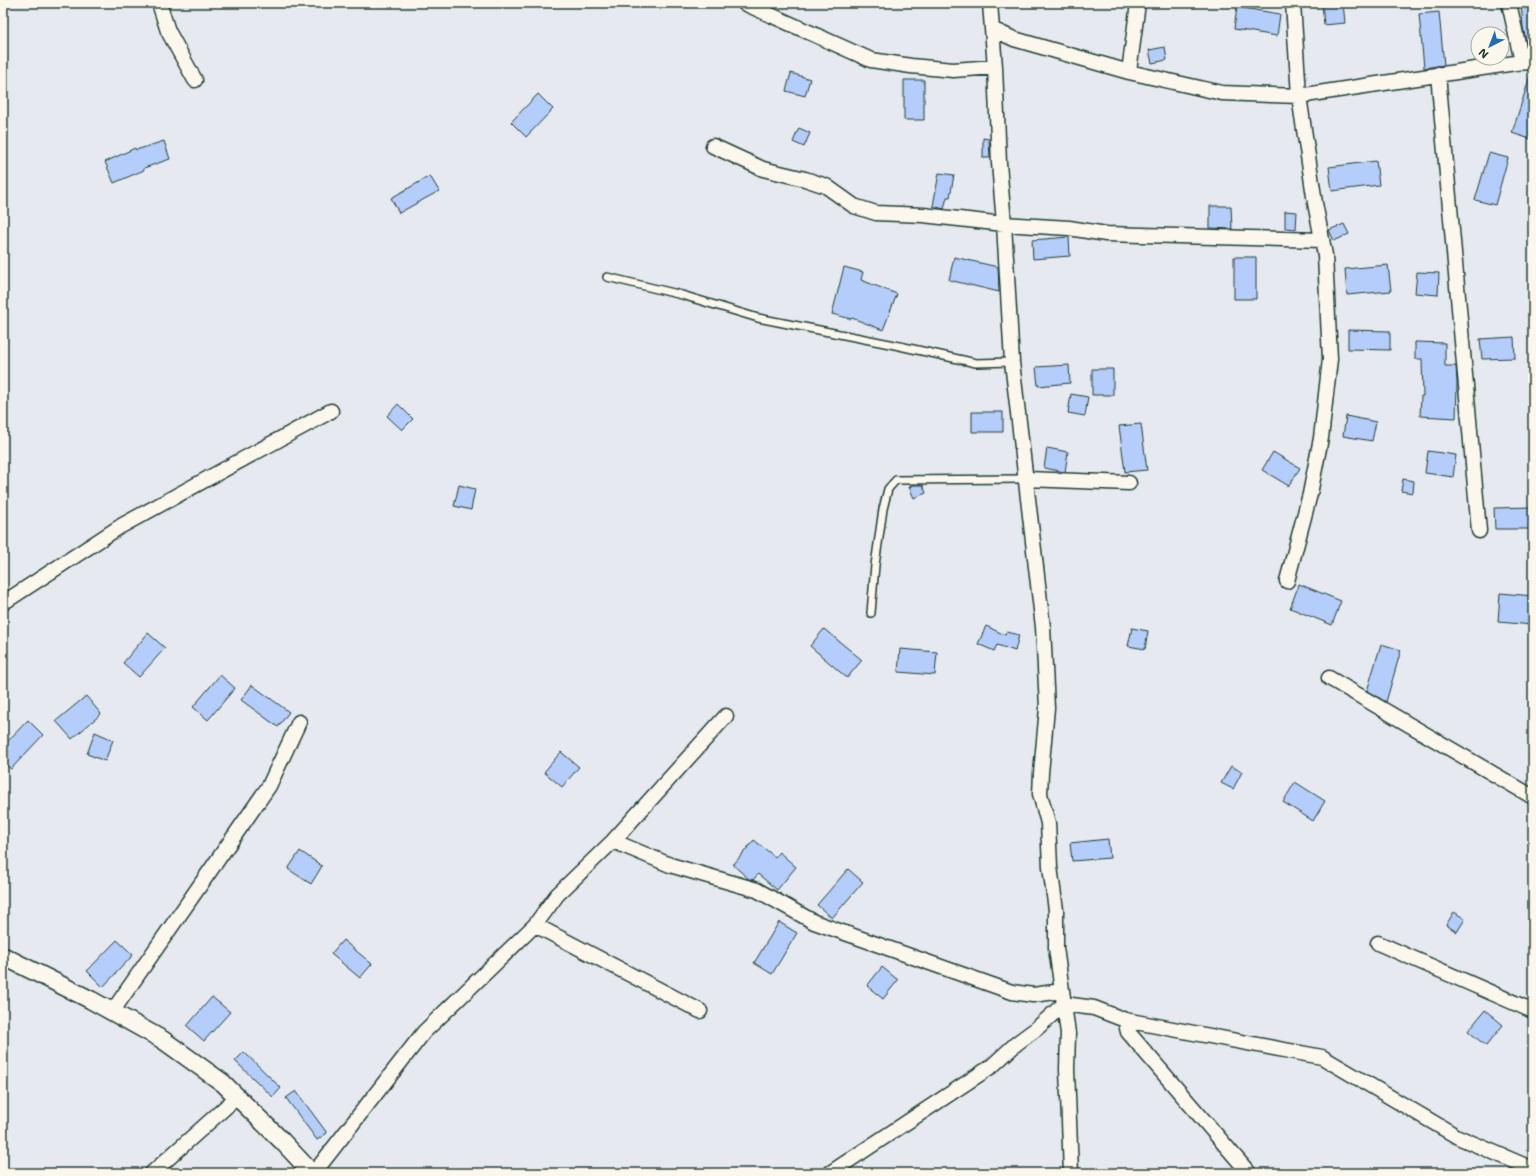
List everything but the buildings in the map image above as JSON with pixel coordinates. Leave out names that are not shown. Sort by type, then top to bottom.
[{"type":"street","points":[[159,3],[168,31],[195,80]]},
{"type":"street","points":[[744,3],[871,60],[910,66],[953,70],[995,67]]},
{"type":"street","points":[[990,3],[1012,362],[1027,479],[1043,627],[1046,701],[1040,794],[1048,823],[1050,866],[1056,910],[1056,948],[1068,1033],[1067,1069],[1071,1173]]},
{"type":"street","points":[[1129,72],[1138,3]]},
{"type":"street","points":[[1287,581],[1310,494],[1321,438],[1330,360],[1325,255],[1315,203],[1299,96],[1293,3]]},
{"type":"street","points":[[992,29],[1014,39],[1129,72],[1222,93],[1299,96],[1438,74],[1527,62],[1510,3]]},
{"type":"street","points":[[1438,74],[1479,531]]},
{"type":"street","points":[[713,146],[740,160],[763,169],[805,178],[826,186],[854,206],[876,213],[931,216],[1004,224],[1069,228],[1106,234],[1322,240]]},
{"type":"street","points":[[3,603],[121,526],[330,411]]},
{"type":"street","points":[[1027,479],[1129,483]]},
{"type":"street","points":[[1329,678],[1533,797]]},
{"type":"street","points":[[3,956],[163,1040],[222,1083],[313,1173],[424,1032],[535,925],[557,895],[613,841],[726,716]]},
{"type":"street","points":[[112,1012],[269,786],[299,722]]},
{"type":"street","points":[[613,841],[670,865],[757,890],[814,922],[1012,992],[1063,998],[1125,1020],[1322,1058],[1458,1137],[1533,1169]]},
{"type":"street","points":[[535,925],[700,1011]]},
{"type":"street","points":[[1378,943],[1533,1012]]},
{"type":"street","points":[[830,1173],[992,1066],[1017,1043],[1036,1029],[1063,998]]},
{"type":"street","points":[[1125,1020],[1128,1032],[1249,1173]]},
{"type":"street","points":[[152,1173],[236,1097]]},
{"type":"lane","points":[[607,277],[682,295],[758,318],[895,344],[976,364],[1012,362]]},
{"type":"lane","points":[[871,613],[875,565],[883,509],[888,489],[896,480],[1027,479]]}]
